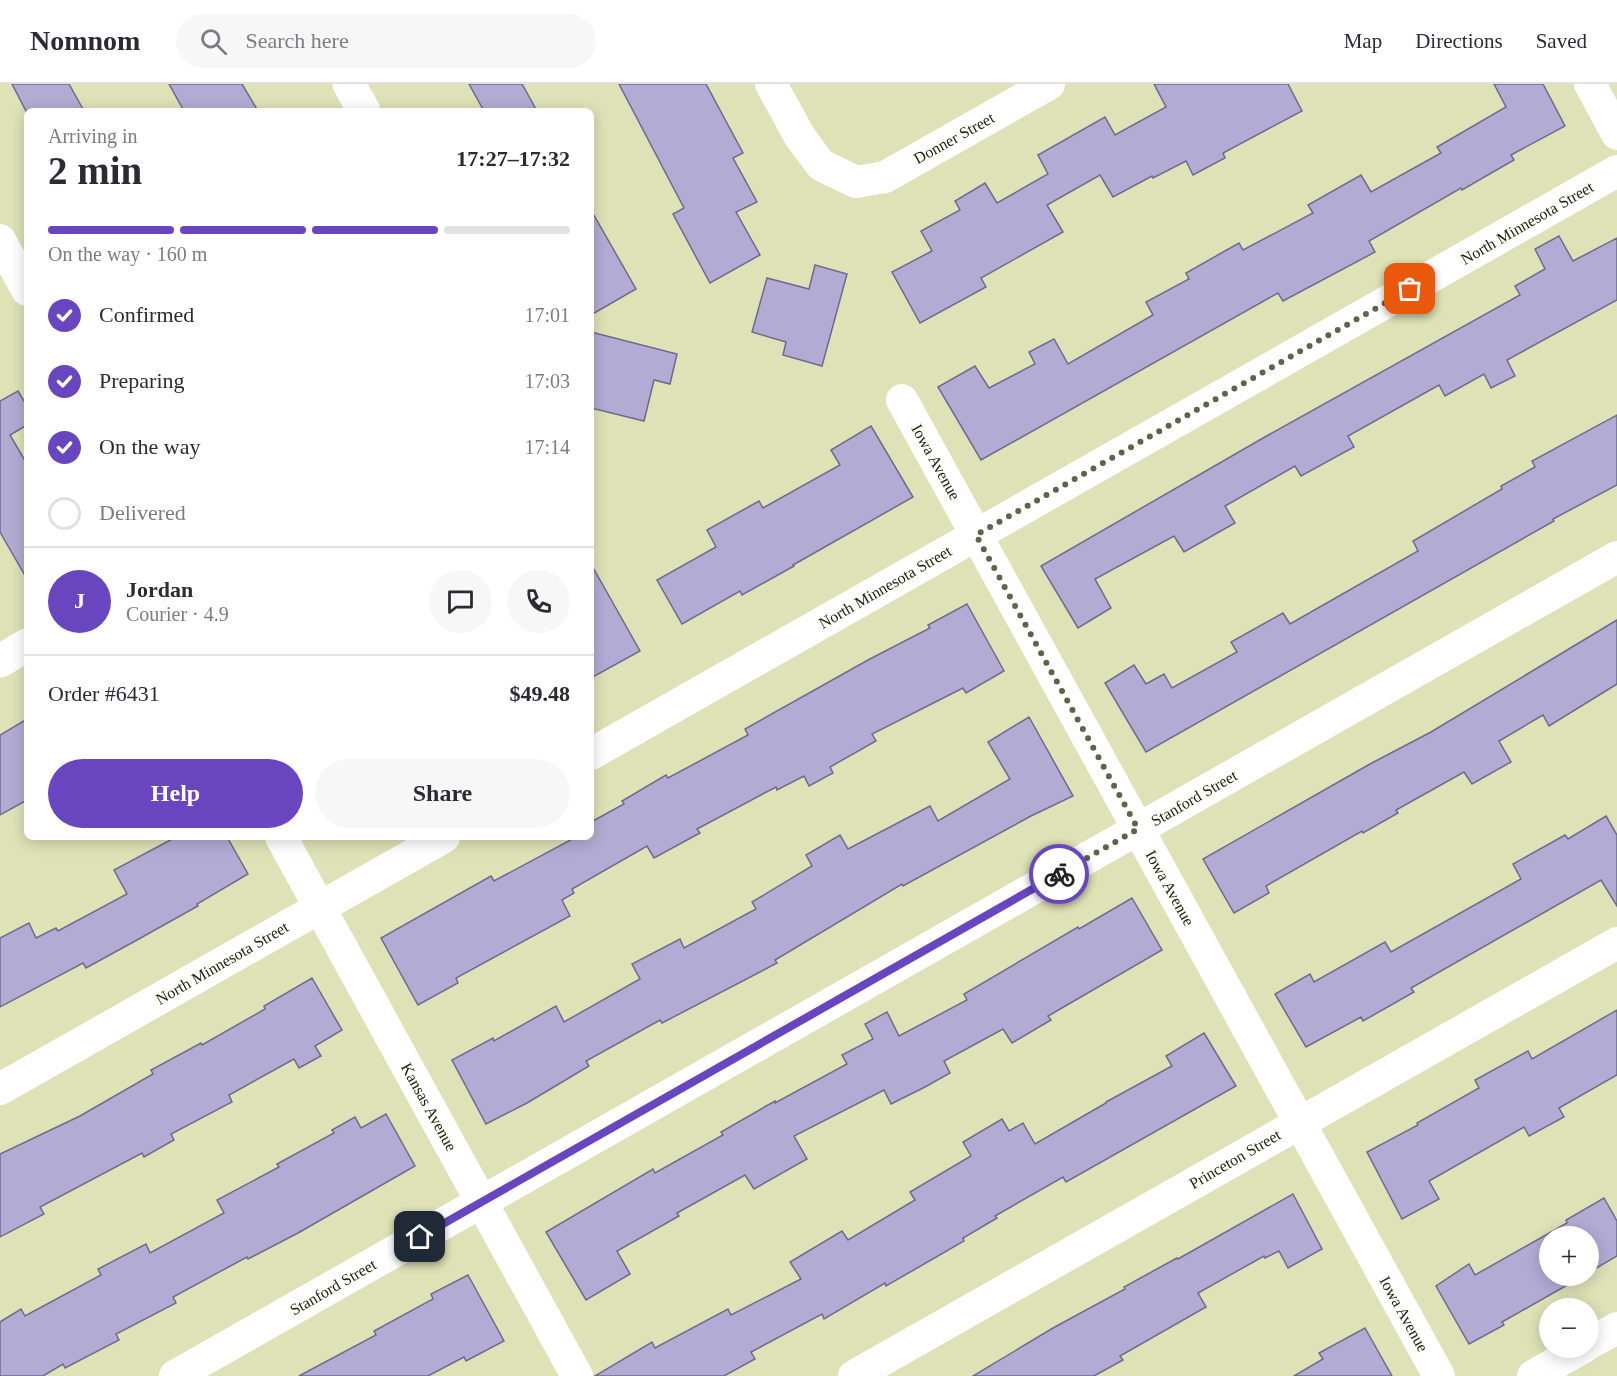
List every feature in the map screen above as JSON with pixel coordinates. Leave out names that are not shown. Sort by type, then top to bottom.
[{"type":"street","points":[[349,84],[362,108]]},
{"type":"street","name":"Donner Street","points":[[771,84],[800,136],[821,165],[856,182],[885,177],[1049,84]]},
{"type":"street","points":[[1590,84],[1617,134]]},
{"type":"street","name":"North Minnesota Street","points":[[594,752],[1617,171]]},
{"type":"street","points":[[0,240],[24,284]]},
{"type":"street","name":"Iowa Avenue","points":[[902,400],[1438,1376]]},
{"type":"street","name":"Stanford Street","points":[[175,1376],[1617,557]]},
{"type":"street","points":[[0,661],[24,647]]},
{"type":"street","name":"Kansas Avenue","points":[[283,840],[577,1376]]},
{"type":"street","name":"North Minnesota Street","points":[[0,1089],[439,840]]},
{"type":"street","name":"Princeton Street","points":[[854,1376],[1617,943]]},
{"type":"street","points":[[1599,1338],[1617,1328]]},
{"type":"street","points":[[1533,1376],[1565,1358]]},
{"type":"building","points":[[12,84],[69,84],[82,108],[24,108]]},
{"type":"building","points":[[169,84],[242,84],[256,108],[182,108]]},
{"type":"building","points":[[469,84],[522,84],[535,108],[482,108]]},
{"type":"building","points":[[619,84],[706,84],[743,153],[733,158],[757,202],[736,212],[760,255],[710,283],[673,214],[684,208]]},
{"type":"building","points":[[1154,84],[1288,84],[1302,111],[1223,153],[1225,158],[1193,175],[1186,161],[1113,197],[1100,175],[1047,205],[1063,232],[981,278],[986,287],[920,323],[892,272],[932,251],[921,231],[960,210],[955,201],[985,183],[997,203],[1048,174],[1038,155],[1105,117],[1115,135],[1166,107]]},
{"type":"building","points":[[1494,84],[1543,84],[1565,126],[1511,155],[1514,160],[1369,241],[1375,252],[1283,301],[1278,293],[981,460],[938,387],[975,366],[989,388],[1035,364],[1029,352],[1054,339],[1068,364],[1153,315],[1146,302],[1189,279],[1186,273],[1239,243],[1243,250],[1313,213],[1308,205],[1361,175],[1371,192],[1441,153],[1437,147],[1506,107]]},
{"type":"building","points":[[594,215],[636,289],[594,313]]},
{"type":"building","points":[[1559,236],[1573,261],[1617,238],[1617,300],[1507,360],[1515,376],[1491,388],[1484,374],[1445,396],[1439,385],[1348,436],[1354,447],[1301,476],[1295,466],[1225,506],[1235,523],[1184,552],[1174,536],[1095,579],[1111,608],[1078,628],[1041,566],[1270,434],[1520,295],[1515,286],[1545,269],[1535,249]]},
{"type":"building","points":[[815,265],[847,274],[822,366],[783,355],[786,342],[752,332],[767,278],[809,289]]},
{"type":"building","points":[[594,333],[677,354],[670,384],[654,380],[644,421],[594,409]]},
{"type":"building","points":[[18,391],[24,401],[24,427],[10,435],[24,459],[24,574],[0,532],[0,401]]},
{"type":"building","points":[[1617,415],[1617,485],[1553,519],[1554,521],[1146,752],[1105,683],[1134,665],[1146,684],[1164,674],[1172,688],[1237,652],[1231,642],[1283,613],[1290,624],[1418,551],[1413,541],[1535,467],[1532,461]]},
{"type":"building","points":[[871,426],[913,497],[742,595],[740,591],[682,624],[657,580],[716,547],[707,530],[759,501],[763,508],[840,465],[831,450]]},
{"type":"building","points":[[594,569],[640,651],[594,676]]},
{"type":"building","points":[[967,604],[1004,671],[966,693],[963,688],[872,734],[876,741],[830,767],[833,773],[809,786],[804,776],[777,790],[776,787],[697,829],[700,833],[654,858],[647,846],[572,889],[574,893],[562,900],[570,916],[456,978],[458,983],[418,1005],[381,938],[491,876],[494,881],[570,840],[594,840],[594,820],[624,804],[622,801],[666,775],[668,778],[748,735],[745,729],[930,628],[928,625]]},
{"type":"building","points":[[1617,620],[1617,684],[1549,726],[1543,715],[1499,741],[1511,762],[1472,784],[1464,772],[1396,810],[1398,813],[1266,886],[1269,893],[1234,913],[1203,859],[1431,732]]},
{"type":"building","points":[[1029,717],[1073,796],[1031,816],[903,886],[902,884],[775,960],[777,963],[662,1023],[660,1020],[586,1061],[589,1066],[527,1103],[486,1124],[452,1060],[493,1038],[494,1041],[556,1006],[564,1022],[640,979],[632,964],[680,939],[684,948],[756,909],[752,902],[812,866],[806,855],[840,835],[848,849],[930,806],[938,821],[1010,779],[988,742]]},
{"type":"building","points":[[24,721],[24,802],[0,815],[0,735]]},
{"type":"building","points":[[1606,816],[1617,835],[1617,906],[1601,880],[1411,988],[1414,992],[1363,1021],[1361,1017],[1306,1047],[1275,994],[1310,974],[1314,982],[1385,942],[1391,952],[1521,879],[1513,864],[1565,835],[1568,839]]},
{"type":"building","points":[[170,840],[229,840],[248,874],[197,904],[198,906],[86,968],[83,963],[0,1007],[0,938],[29,923],[36,938],[56,928],[58,931],[127,894],[114,870]]},
{"type":"building","points":[[1132,898],[1162,950],[1048,1016],[1051,1020],[1012,1043],[1003,1029],[944,1061],[950,1073],[925,1087],[891,1104],[884,1090],[794,1136],[807,1159],[754,1189],[745,1175],[677,1213],[679,1216],[617,1251],[630,1274],[586,1300],[546,1232],[653,1169],[655,1173],[723,1135],[721,1132],[775,1101],[775,1103],[847,1064],[842,1055],[873,1039],[865,1024],[887,1012],[899,1036],[967,1000],[964,994]]},
{"type":"building","points":[[312,978],[342,1030],[315,1046],[321,1056],[299,1068],[294,1059],[229,1095],[232,1102],[171,1134],[174,1140],[144,1157],[142,1153],[40,1207],[44,1214],[0,1237],[0,1154],[80,1116],[153,1074],[151,1070],[201,1043],[202,1045],[265,1009],[264,1006]]},
{"type":"building","points":[[1617,1010],[1617,1075],[1559,1108],[1564,1117],[1529,1136],[1524,1127],[1429,1181],[1439,1199],[1402,1219],[1367,1152],[1418,1125],[1417,1123],[1479,1088],[1475,1080],[1528,1051],[1532,1059]]},
{"type":"building","points":[[1204,1033],[1236,1086],[1066,1182],[1063,1177],[995,1216],[997,1218],[963,1238],[964,1241],[886,1286],[885,1283],[824,1319],[822,1314],[751,1352],[755,1359],[724,1376],[595,1376],[652,1342],[655,1348],[728,1309],[731,1315],[801,1279],[790,1262],[842,1231],[848,1240],[915,1200],[910,1192],[971,1156],[963,1142],[1002,1119],[1009,1131],[1023,1123],[1035,1144],[1172,1066],[1166,1056]]},
{"type":"building","points":[[386,1114],[415,1166],[298,1233],[248,1259],[247,1257],[173,1297],[176,1303],[116,1334],[119,1340],[65,1368],[63,1364],[43,1376],[0,1376],[0,1322],[21,1309],[25,1316],[101,1275],[98,1269],[146,1244],[150,1253],[224,1213],[217,1200],[279,1167],[277,1164],[334,1133],[332,1130],[355,1117],[361,1128]]},
{"type":"building","points":[[1293,1194],[1322,1249],[1288,1268],[1279,1251],[1265,1258],[1264,1256],[1198,1293],[1206,1307],[1120,1356],[1123,1360],[1094,1376],[973,1376],[1053,1328],[1125,1289],[1124,1287]]},
{"type":"building","points":[[1604,1198],[1617,1221],[1617,1256],[1599,1267],[1599,1226],[1562,1226],[1567,1223],[1566,1220]]},
{"type":"building","points":[[1539,1239],[1539,1286],[1566,1286],[1544,1298],[1539,1298],[1539,1301],[1502,1322],[1504,1325],[1469,1344],[1436,1286],[1469,1264],[1475,1275]]},
{"type":"building","points":[[468,1275],[504,1341],[466,1361],[464,1357],[428,1376],[299,1376],[376,1335],[374,1331],[433,1299],[431,1294]]},
{"type":"building","points":[[1365,1328],[1392,1376],[1294,1376],[1323,1359],[1319,1353]]},
{"type":"way so far","points":[[1059,874],[1138,829],[976,535],[1410,289]]},
{"type":"route","points":[[420,1237],[1059,874]]}]
